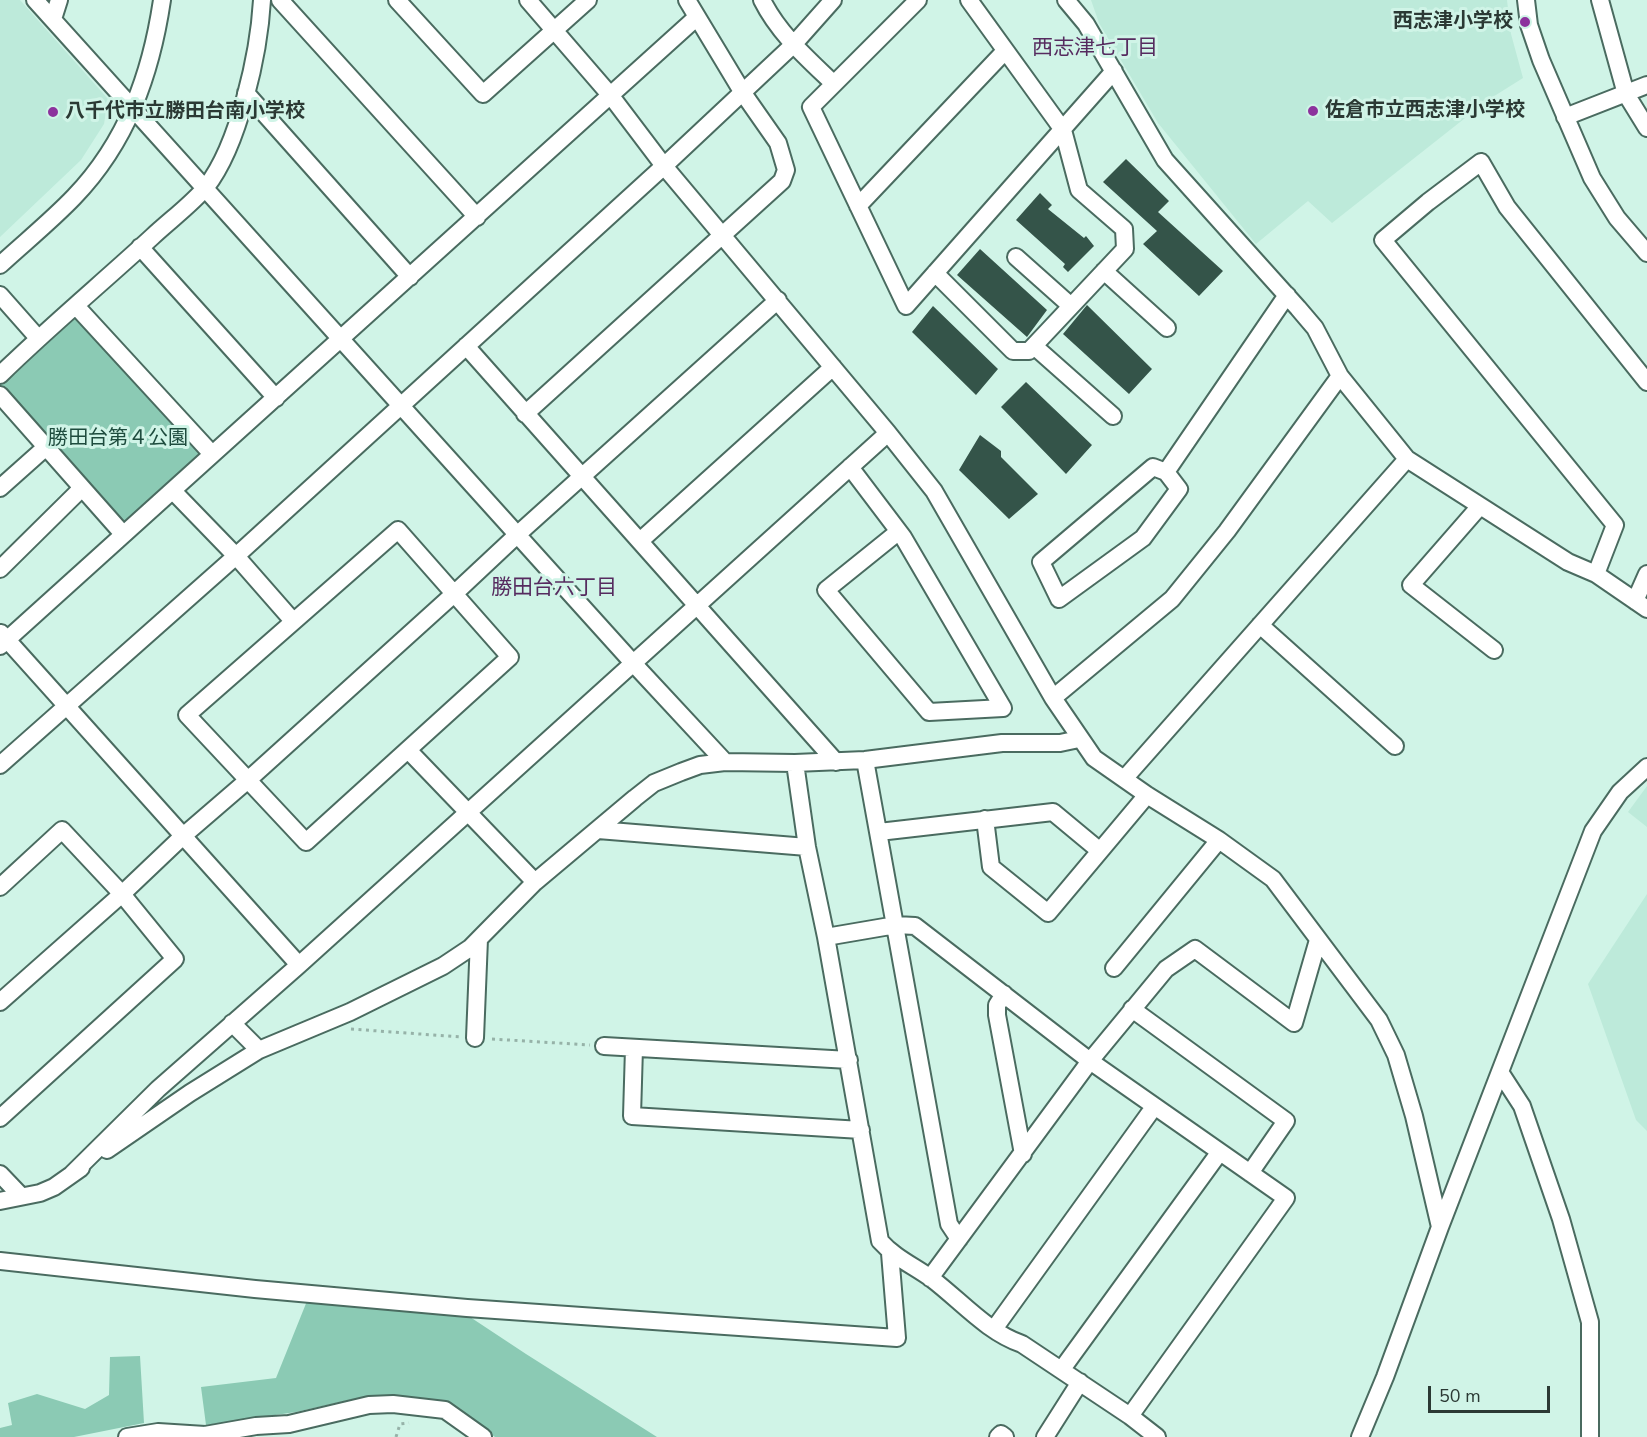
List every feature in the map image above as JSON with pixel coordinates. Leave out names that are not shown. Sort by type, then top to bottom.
[{"type":"street","points":[[35,0],[725,762]]},
{"type":"street","points":[[53,19],[59,0]]},
{"type":"street","points":[[0,265],[74,197],[121,135],[133,110],[151,59],[162,0]]},
{"type":"street","points":[[0,375],[205,187],[228,145],[246,93],[254,66],[262,0]]},
{"type":"street","points":[[279,0],[477,217]]},
{"type":"street","points":[[397,0],[483,94],[588,0]]},
{"type":"street","points":[[528,0],[611,96],[664,166],[778,300],[934,491],[1053,698],[1094,758],[1147,795],[1219,840],[1273,879],[1379,1020],[1396,1054],[1440,1227]]},
{"type":"street","points":[[525,414],[782,181],[786,170],[778,143],[743,93],[687,0]]},
{"type":"street","points":[[762,0],[770,16],[793,45],[834,84]]},
{"type":"street","points":[[0,765],[236,556],[664,166],[793,45],[833,0]]},
{"type":"street","points":[[918,0],[811,107],[906,306],[1114,71]]},
{"type":"street","points":[[935,273],[1013,351],[1029,351],[1125,249],[1124,229],[1079,190],[1063,130],[969,0]]},
{"type":"street","points":[[1066,0],[1086,24],[1165,160],[1315,328],[1340,376],[1407,459],[1568,562],[1596,574],[1641,605],[1647,574]]},
{"type":"street","points":[[1526,0],[1532,34],[1549,82],[1592,178],[1617,218],[1647,253]]},
{"type":"street","points":[[1600,0],[1626,94],[1647,128]]},
{"type":"street","points":[[299,965],[66,705],[2,640],[173,491],[697,17]]},
{"type":"street","points":[[858,206],[1005,51]]},
{"type":"street","points":[[1565,117],[1647,85]]},
{"type":"street","points":[[246,93],[410,277]]},
{"type":"street","points":[[1596,574],[1615,525],[1383,240],[1481,162],[1507,207],[1647,382]]},
{"type":"street","points":[[140,248],[276,398]]},
{"type":"street","points":[[1016,257],[1071,306]]},
{"type":"street","points":[[1104,271],[1167,328]]},
{"type":"street","points":[[0,295],[38,338]]},
{"type":"street","points":[[1166,472],[1287,295]]},
{"type":"street","points":[[0,1002],[778,300]]},
{"type":"street","points":[[76,306],[212,454]]},
{"type":"street","points":[[1034,345],[1113,416]]},
{"type":"street","points":[[466,346],[836,762]]},
{"type":"street","points":[[640,541],[833,367]]},
{"type":"street","points":[[1053,698],[1172,599],[1227,531],[1340,376]]},
{"type":"street","points":[[0,396],[123,534]]},
{"type":"street","points":[[72,1174],[158,1089],[299,965],[888,433]]},
{"type":"street","points":[[0,488],[46,447]]},
{"type":"street","points":[[1124,779],[1407,459]]},
{"type":"street","points":[[850,467],[903,537],[1003,708],[929,712],[826,590],[898,532]]},
{"type":"street","points":[[1153,468],[1166,472],[1179,489],[1143,538],[1059,599],[1041,562],[1153,468]]},
{"type":"street","points":[[0,569],[82,488]]},
{"type":"street","points":[[173,491],[236,556],[293,621]]},
{"type":"street","points":[[1480,506],[1411,585],[1494,650]]},
{"type":"street","points":[[398,530],[455,593],[510,657],[306,842],[188,715],[398,530]]},
{"type":"street","points":[[1260,625],[1395,746]]},
{"type":"street","points":[[0,1201],[40,1193],[54,1187],[190,1093],[259,1050],[350,1012],[443,966],[470,948],[535,882],[654,783],[700,765],[725,762],[836,762],[1002,743],[1060,743],[1079,739]]},
{"type":"street","points":[[408,750],[535,882]]},
{"type":"street","points":[[865,760],[949,1224],[959,1239]]},
{"type":"street","points":[[795,763],[807,847],[849,1060],[880,1241],[890,1252],[930,1278],[1006,1338],[1022,1344],[1062,1369],[1157,1437]]},
{"type":"street","points":[[1359,1437],[1385,1377],[1440,1227],[1593,831],[1620,792],[1647,766]]},
{"type":"street","points":[[985,819],[991,867],[1048,914],[1147,795]]},
{"type":"street","points":[[879,832],[1053,812],[1100,851]]},
{"type":"street","points":[[0,887],[62,830],[122,894],[175,959],[0,1118]]},
{"type":"street","points":[[598,830],[807,847]]},
{"type":"street","points":[[1114,968],[1219,840]]},
{"type":"street","points":[[826,937],[896,925],[915,926],[1090,1061],[1286,1198],[1130,1416]]},
{"type":"street","points":[[475,1038],[479,939]]},
{"type":"street","points":[[930,1278],[1090,1061],[1166,969],[1196,949],[1294,1023],[1318,940]]},
{"type":"street","points":[[1004,994],[997,1005],[996,1015],[1023,1154]]},
{"type":"street","points":[[1132,1009],[1286,1121],[1250,1173]]},
{"type":"street","points":[[232,1023],[259,1050]]},
{"type":"street","points":[[604,1046],[849,1060]]},
{"type":"street","points":[[634,1048],[632,1116],[861,1130]]},
{"type":"street","points":[[1500,1072],[1522,1106],[1561,1219],[1590,1322],[1590,1437]]},
{"type":"street","points":[[994,1329],[1154,1107]]},
{"type":"street","points":[[1062,1369],[1219,1153]]},
{"type":"street","points":[[0,1174],[21,1196]]},
{"type":"street","points":[[0,1261],[255,1289],[432,1305],[897,1338],[890,1252]]},
{"type":"street","points":[[1045,1437],[1080,1382]]},
{"type":"street","points":[[127,1437],[158,1432],[205,1435],[256,1426],[289,1424],[369,1405],[393,1404],[445,1410],[483,1437]]},
{"type":"street","points":[[998,1437],[1001,1434],[1005,1437]]},
{"type":"path","points":[[396,1437],[400,1424],[413,1422]]},
{"type":"shaded area","name":"八千代市立勝田台南小学校","points":[[0,0],[20,0],[108,99],[104,124],[81,160],[0,237]]},
{"type":"shaded area","name":"佐倉市立西志津小学校","points":[[1091,0],[1507,0],[1511,34],[1523,78],[1488,100],[1332,223],[1308,201],[1256,244],[1158,123],[1099,23]]},
{"type":"shaded area","points":[[1647,786],[1647,827],[1628,812]]},
{"type":"shaded area","points":[[1647,894],[1647,1131],[1636,1120],[1588,984]]},
{"type":"green space","name":"勝田台第４公園","points":[[76,306],[212,454],[123,534],[0,395],[0,375]]},
{"type":"green space","points":[[307,1301],[467,1315],[657,1437],[495,1437],[448,1404],[402,1397],[367,1396],[296,1412],[206,1425],[201,1387],[276,1378]]},
{"type":"green space","points":[[140,1356],[144,1423],[74,1437],[0,1437],[0,1428],[12,1425],[8,1403],[37,1394],[85,1409],[109,1395],[110,1357]]},
{"type":"building","points":[[1126,159],[1169,201],[1158,212],[1223,271],[1199,296],[1143,244],[1157,231],[1103,182]]},
{"type":"building","points":[[1040,193],[1052,205],[1048,209],[1084,238],[1086,236],[1094,246],[1068,272],[1063,267],[1065,264],[1016,220]]},
{"type":"building","points":[[980,249],[1047,310],[1027,337],[957,275]]},
{"type":"building","points":[[1087,305],[1152,369],[1129,394],[1063,334]]},
{"type":"building","points":[[933,306],[998,369],[976,395],[912,332]]},
{"type":"building","points":[[1026,382],[1092,445],[1066,474],[1001,407]]},
{"type":"building","points":[[980,435],[1001,451],[1001,457],[1038,494],[1009,519],[959,470]]},
{"type":"place","name":"西志津小学校","points":[[1525,22]]},
{"type":"place","name":"佐倉市立西志津小学校","points":[[1313,111]]},
{"type":"place","name":"八千代市立勝田台南小学校","points":[[53,112]]},
{"type":"district","name":"西志津七丁目","points":[[1095,49]]},
{"type":"district","name":"勝田台六丁目","points":[[554,589]]}]
